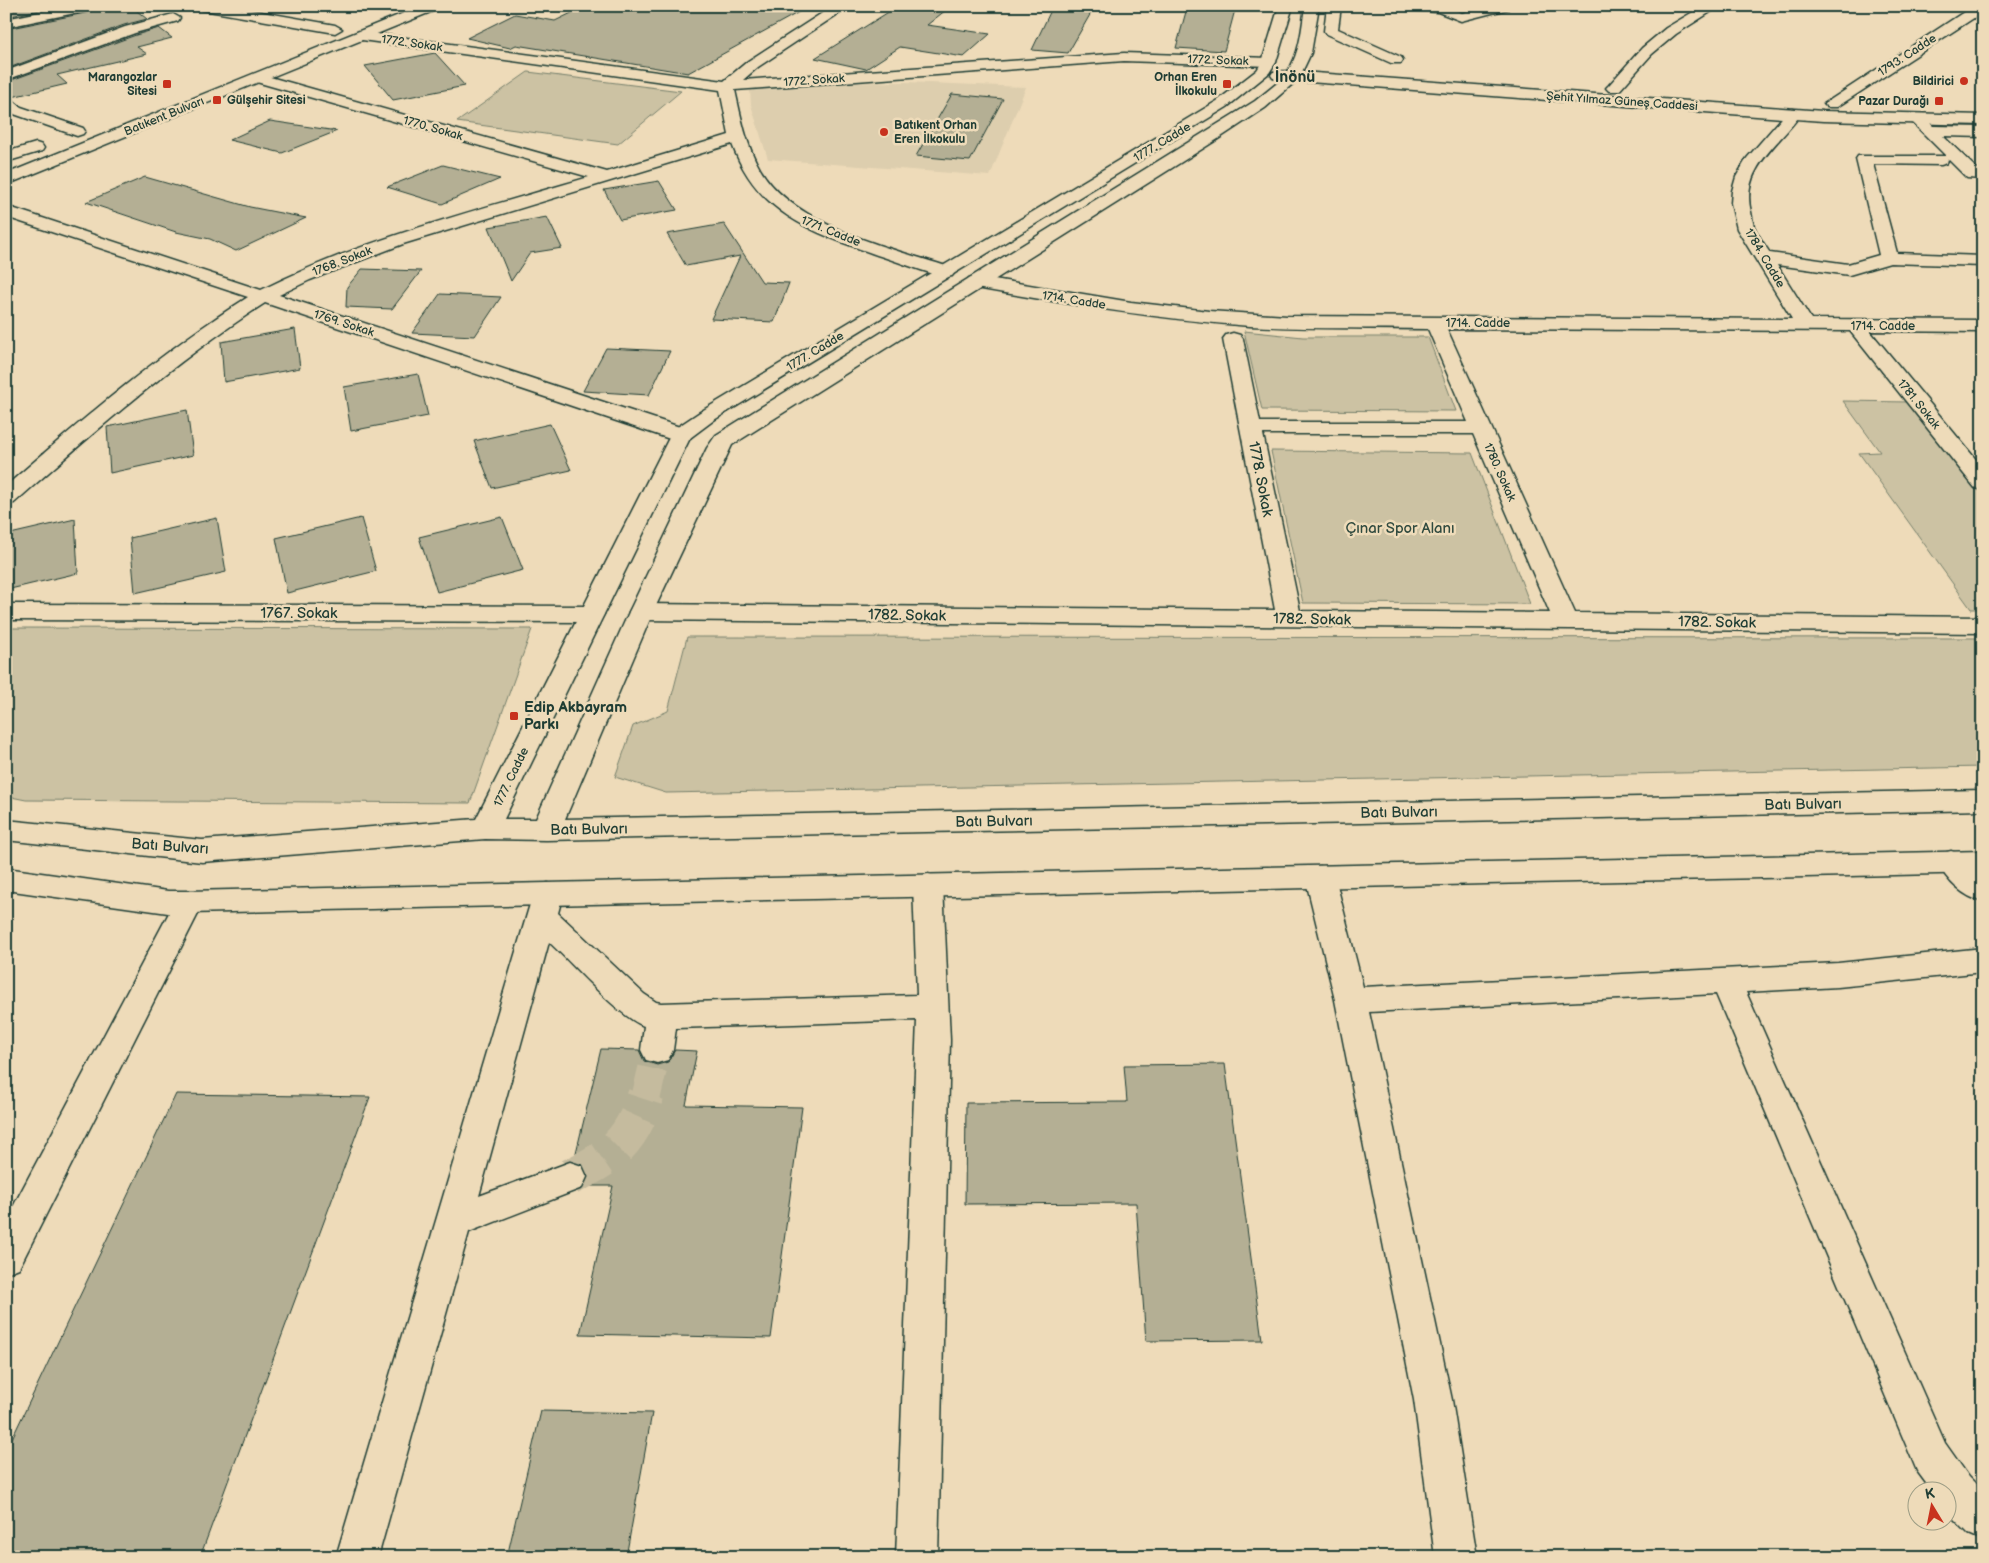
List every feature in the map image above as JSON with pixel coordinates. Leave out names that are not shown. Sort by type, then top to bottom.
[{"type":"street","points":[[6,23],[90,6]]},
{"type":"street","points":[[203,6],[334,29]]},
{"type":"street","name":"Batıkent Bulvarı","points":[[6,180],[433,6]]},
{"type":"street","points":[[728,86],[753,64],[843,6]]},
{"type":"street","points":[[1265,68],[1286,6]]},
{"type":"street","points":[[1296,70],[1312,6]]},
{"type":"street","points":[[1334,6],[1331,30],[1396,60]]},
{"type":"street","points":[[1409,6],[1440,8],[1461,17],[1503,6]]},
{"type":"street","points":[[1616,94],[1653,46],[1671,31],[1713,6]]},
{"type":"street","name":"1793. Cadde","points":[[1832,104],[1983,6]]},
{"type":"street","points":[[6,76],[113,36],[173,18]]},
{"type":"street","points":[[310,40],[353,22]]},
{"type":"street","name":"1772. Sokak","points":[[362,36],[728,86],[1124,57],[1265,68]]},
{"type":"street","name":"Şehit Yılmaz Güneş Caddesi","points":[[1265,68],[1616,94],[1832,104],[1983,107]]},
{"type":"street","name":"1777. Cadde","points":[[485,829],[681,435],[707,416],[1183,129],[1222,104],[1265,68]]},
{"type":"street","name":"1777. Cadde","points":[[546,830],[641,612],[718,448],[724,440],[1212,136],[1268,98],[1296,70]]},
{"type":"street","name":"1770. Sokak","points":[[258,78],[607,177]]},
{"type":"street","name":"1771. Cadde","points":[[728,86],[737,138],[749,164],[771,195],[785,208],[802,220],[824,230],[976,282]]},
{"type":"street","name":"Şehit Yılmaz Güneş Caddesi","points":[[1616,94],[1793,114],[1983,120]]},
{"type":"street","points":[[6,102],[16,110],[82,129],[6,161]]},
{"type":"street","name":"1784. Cadde","points":[[1793,114],[1755,158],[1744,177],[1740,191],[1740,203],[1746,229],[1805,325]]},
{"type":"street","points":[[1917,118],[1973,174],[1983,174]]},
{"type":"street","points":[[1930,131],[1983,132]]},
{"type":"street","name":"1768. Sokak","points":[[6,498],[73,439],[192,343],[263,296],[303,276],[397,240],[737,138]]},
{"type":"street","points":[[6,157],[36,148]]},
{"type":"street","points":[[1889,258],[1864,159],[1941,160]]},
{"type":"street","name":"1769. Sokak","points":[[6,210],[681,435]]},
{"type":"street","points":[[1764,258],[1849,270],[1889,258],[1983,260]]},
{"type":"street","name":"1714. Cadde","points":[[976,282],[1132,309],[1229,319],[1435,323],[1983,326]]},
{"type":"street","name":"1780. Sokak","points":[[1435,323],[1566,621]]},
{"type":"street","name":"1781. Sokak","points":[[1855,326],[1983,483]]},
{"type":"street","name":"1778. Sokak","points":[[1233,339],[1289,618]]},
{"type":"street","points":[[1251,428],[1481,428]]},
{"type":"street","name":"1767. Sokak","points":[[6,612],[592,614]]},
{"type":"street","name":"1782. Sokak","points":[[641,612],[1983,625]]},
{"type":"street","name":"Batı Bulvarı","points":[[6,830],[202,851],[485,829],[546,830],[1983,800]]},
{"type":"street","points":[[1951,862],[1961,875],[1983,890]]},
{"type":"street","points":[[6,879],[168,902],[545,905],[928,886],[1983,862]]},
{"type":"street","points":[[1320,877],[1351,1000],[1434,1400],[1456,1557]]},
{"type":"street","points":[[917,1557],[934,1040],[928,886]]},
{"type":"street","points":[[6,1256],[189,902]]},
{"type":"street","points":[[545,905],[633,1004],[648,1014],[661,1016],[933,1007]]},
{"type":"street","points":[[357,1557],[545,905]]},
{"type":"street","points":[[1351,1000],[1838,975],[1983,960]]},
{"type":"street","points":[[1726,981],[1931,1458],[1955,1491],[1983,1520]]},
{"type":"street","points":[[657,1050],[661,1016]]},
{"type":"street","points":[[454,1222],[570,1177]]},
{"type":"shaded area","name":"Batıkent Orhan Eren İlkokulu","points":[[906,82],[1026,87],[990,176],[768,159],[751,105],[750,89],[832,83]]},
{"type":"green space","points":[[528,72],[681,91],[618,144],[457,122]]},
{"type":"green space","points":[[1244,331],[1303,337],[1428,337],[1456,411],[1262,410]]},
{"type":"green space","points":[[1843,401],[1909,402],[1983,495],[1983,609],[1971,609],[1859,453],[1880,452]]},
{"type":"green space","name":"Çınar Spor Alanı","points":[[1271,451],[1472,453],[1530,604],[1303,603]]},
{"type":"green space","points":[[6,628],[532,629],[470,803],[26,800],[6,796]]},
{"type":"green space","points":[[687,637],[1983,638],[1983,767],[666,793],[615,777],[633,726],[668,711]]},
{"type":"building","points":[[6,6],[59,6],[6,17]]},
{"type":"building","points":[[99,6],[131,6],[147,19],[124,25],[6,69],[6,29],[90,12]]},
{"type":"building","points":[[586,6],[810,6],[688,73],[516,45],[510,48],[467,38],[515,14],[555,21]]},
{"type":"building","points":[[898,6],[951,6],[927,25],[990,34],[964,57],[900,47],[866,69],[815,58]]},
{"type":"building","points":[[1053,6],[1095,6],[1068,53],[1032,50]]},
{"type":"building","points":[[1191,6],[1236,6],[1224,51],[1176,48],[1187,8]]},
{"type":"building","points":[[159,28],[172,38],[137,47],[147,54],[57,75],[67,84],[12,97],[6,95],[6,82]]},
{"type":"building","points":[[435,53],[465,86],[393,100],[365,66]]},
{"type":"building","points":[[952,94],[1003,99],[970,161],[916,156]]},
{"type":"building","points":[[270,121],[337,131],[282,153],[229,140]]},
{"type":"building","points":[[443,165],[500,179],[442,204],[387,187]]},
{"type":"building","points":[[145,177],[250,207],[306,218],[236,251],[210,239],[176,232],[86,202]]},
{"type":"building","points":[[659,181],[677,210],[620,220],[604,190]]},
{"type":"building","points":[[547,217],[562,248],[530,253],[511,281],[489,227]]},
{"type":"building","points":[[724,224],[762,282],[789,283],[774,322],[711,319],[740,256],[686,266],[667,234]]},
{"type":"building","points":[[362,269],[421,271],[392,309],[346,307],[347,287]]},
{"type":"building","points":[[440,294],[501,297],[475,336],[412,333]]},
{"type":"building","points":[[295,329],[300,368],[224,382],[221,342]]},
{"type":"building","points":[[606,348],[670,351],[649,395],[583,391]]},
{"type":"building","points":[[418,374],[428,416],[351,431],[344,387]]},
{"type":"building","points":[[187,410],[193,455],[110,473],[107,427]]},
{"type":"building","points":[[550,424],[571,470],[492,488],[474,441]]},
{"type":"building","points":[[502,517],[523,570],[437,592],[419,537]]},
{"type":"building","points":[[217,518],[226,572],[135,593],[130,538]]},
{"type":"building","points":[[361,518],[376,571],[287,593],[276,538]]},
{"type":"building","points":[[75,519],[78,573],[6,590],[6,535]]},
{"type":"building","points":[[601,1049],[639,1050],[644,1061],[657,1065],[668,1062],[675,1050],[697,1051],[686,1105],[802,1107],[771,1338],[580,1334],[613,1186],[585,1186],[589,1176],[584,1165],[574,1161]]},
{"type":"building","points":[[1225,1064],[1262,1340],[1146,1341],[1136,1203],[965,1204],[966,1103],[1127,1102],[1124,1065]]},
{"type":"building","points":[[176,1094],[370,1097],[200,1557],[6,1557],[6,1451]]},
{"type":"building","points":[[541,1411],[652,1413],[626,1557],[507,1557]]},
{"type":"tunnel","points":[[646,1097],[657,1050]]},
{"type":"tunnel","points":[[570,1177],[598,1162],[618,1146],[634,1125],[646,1095]]},
{"type":"place","name":"Bildirici","points":[[1964,81]]},
{"type":"place","name":"Marangozlar Sitesi","points":[[167,84]]},
{"type":"place","name":"Orhan Eren İlkokulu","points":[[1227,84]]},
{"type":"place","name":"Gülşehir Sitesi","points":[[217,100]]},
{"type":"place","name":"Pazar Durağı","points":[[1939,101]]},
{"type":"place","name":"Batıkent Orhan Eren İlkokulu","points":[[884,132]]},
{"type":"place","name":"Edip Akbayram Parkı","points":[[514,716]]},
{"type":"district","name":"İnönü","points":[[1295,76]]}]
